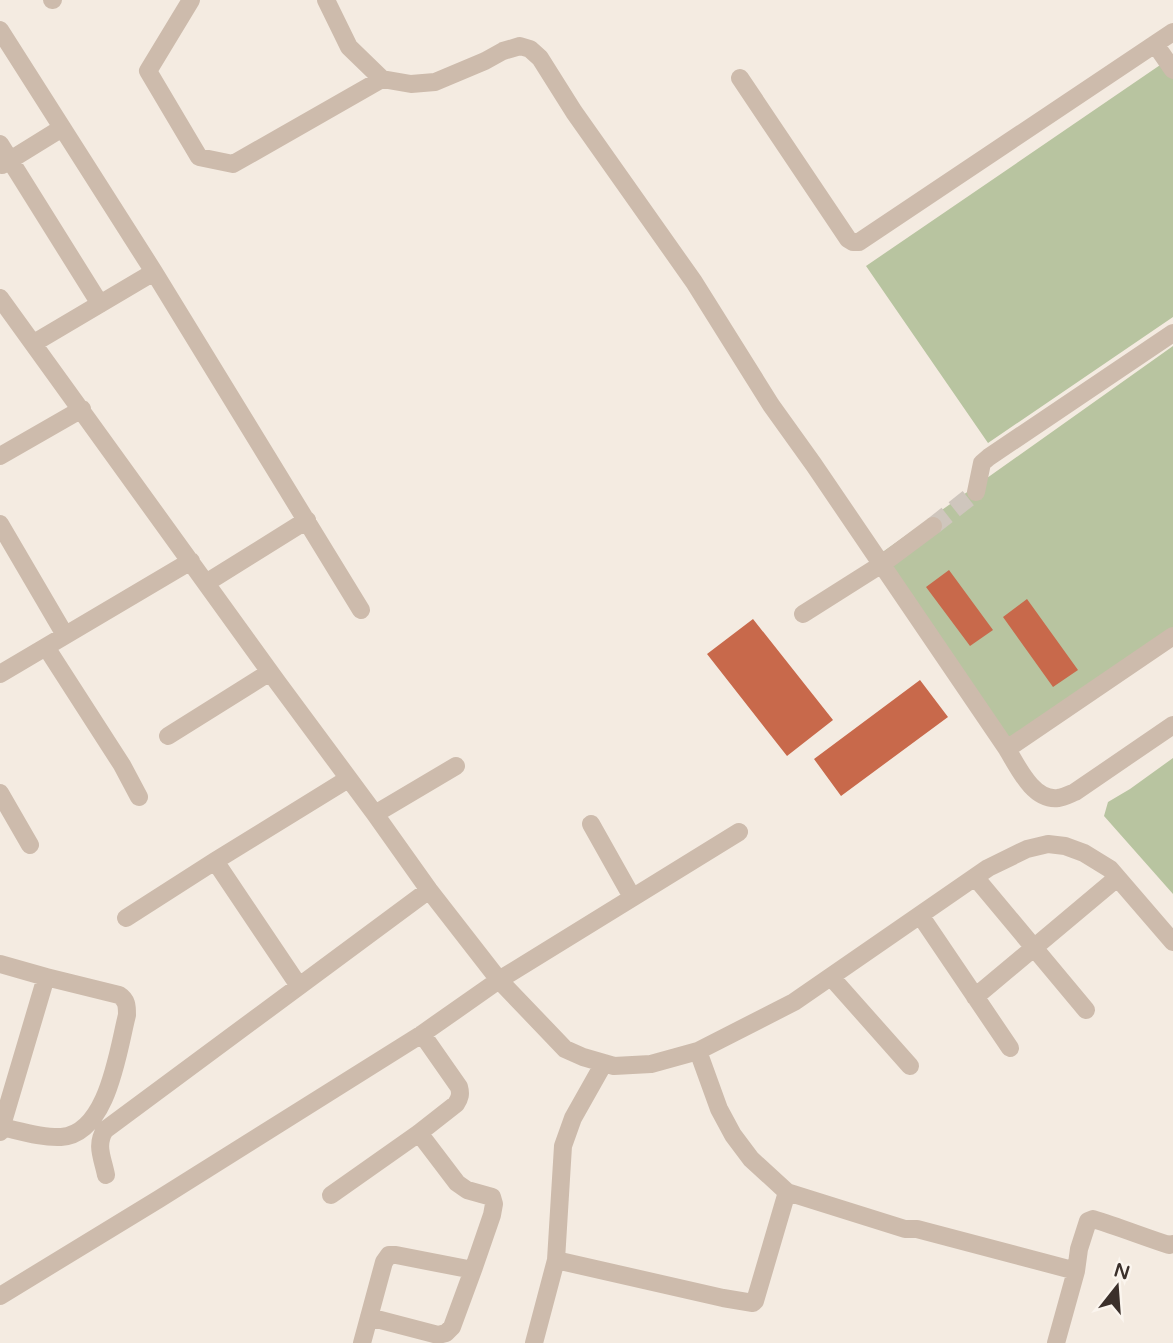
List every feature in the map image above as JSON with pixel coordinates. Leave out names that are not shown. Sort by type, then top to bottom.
[{"type":"street","points":[[191,0],[148,71],[199,157],[233,164],[382,79]]},
{"type":"street","points":[[326,0],[349,47],[382,79],[411,83],[435,82],[520,46],[530,48],[540,58],[574,112],[694,282],[771,405],[882,564],[1030,785],[1046,797],[1058,798],[1075,792],[1173,726]]},
{"type":"street","points":[[0,30],[154,272],[361,610]]},
{"type":"street","points":[[740,78],[848,239],[859,242],[1173,32]]},
{"type":"street","points":[[1155,44],[1173,70]]},
{"type":"street","points":[[5,163],[62,128]]},
{"type":"street","points":[[0,144],[5,163],[100,304]]},
{"type":"street","points":[[34,343],[154,272]]},
{"type":"street","points":[[0,298],[429,890],[499,980],[565,1049],[614,1066],[652,1064],[698,1051],[794,1002],[988,869],[1027,849],[1048,844],[1065,846],[1084,853],[1110,869],[1173,942]]},
{"type":"street","points":[[976,492],[982,463],[989,457],[1173,333]]},
{"type":"street","points":[[0,456],[82,410]]},
{"type":"street","points":[[206,583],[307,520]]},
{"type":"street","points":[[0,524],[65,635]]},
{"type":"street","points":[[803,614],[882,564],[933,526]]},
{"type":"street","points":[[0,674],[191,561]]},
{"type":"street","points":[[1007,749],[1173,636]]},
{"type":"street","points":[[46,647],[122,765],[139,797]]},
{"type":"street","points":[[168,736],[270,672]]},
{"type":"street","points":[[375,814],[456,766]]},
{"type":"street","points":[[126,918],[348,779]]},
{"type":"street","points":[[0,793],[30,845]]},
{"type":"street","points":[[591,824],[632,897]]},
{"type":"street","points":[[0,1296],[422,1034],[499,980],[739,832]]},
{"type":"street","points":[[215,860],[299,986]]},
{"type":"street","points":[[975,877],[1086,1010]]},
{"type":"street","points":[[975,997],[1117,878]]},
{"type":"street","points":[[106,1175],[99,1144],[104,1130],[429,890]]},
{"type":"street","points":[[920,915],[1010,1048]]},
{"type":"street","points":[[0,964],[119,995],[125,999],[127,1015],[101,1107],[90,1122],[77,1132],[62,1137],[1,1129],[46,977]]},
{"type":"street","points":[[831,977],[910,1066]]},
{"type":"street","points":[[331,1195],[456,1104],[461,1093],[459,1087],[422,1034]]},
{"type":"street","points":[[698,1051],[719,1109],[733,1135],[751,1159],[787,1192],[905,1229],[917,1229],[1076,1271]]},
{"type":"street","points":[[534,1343],[556,1260],[564,1146],[573,1118],[604,1063]]},
{"type":"street","points":[[369,1317],[424,1337],[446,1334],[452,1327],[492,1216],[493,1199],[457,1184],[419,1133]]},
{"type":"street","points":[[556,1260],[753,1303],[787,1192]]},
{"type":"street","points":[[1056,1343],[1088,1221],[1093,1219],[1173,1244]]},
{"type":"street","points":[[362,1343],[384,1262],[389,1255],[473,1270]]},
{"type":"green space","points":[[1166,61],[1173,72],[1173,317],[988,443],[866,266]]},
{"type":"green space","points":[[1173,346],[1173,639],[1016,750],[877,556]]},
{"type":"green space","points":[[1173,758],[1173,894],[1104,816],[1108,802]]},
{"type":"building","points":[[949,570],[993,630],[970,646],[926,587]]},
{"type":"building","points":[[1027,599],[1078,670],[1053,687],[1003,617]]},
{"type":"building","points":[[753,619],[833,720],[787,756],[707,654]]},
{"type":"building","points":[[920,680],[948,717],[841,796],[814,759]]},
{"type":"tunnel","points":[[933,526],[976,492]]}]
